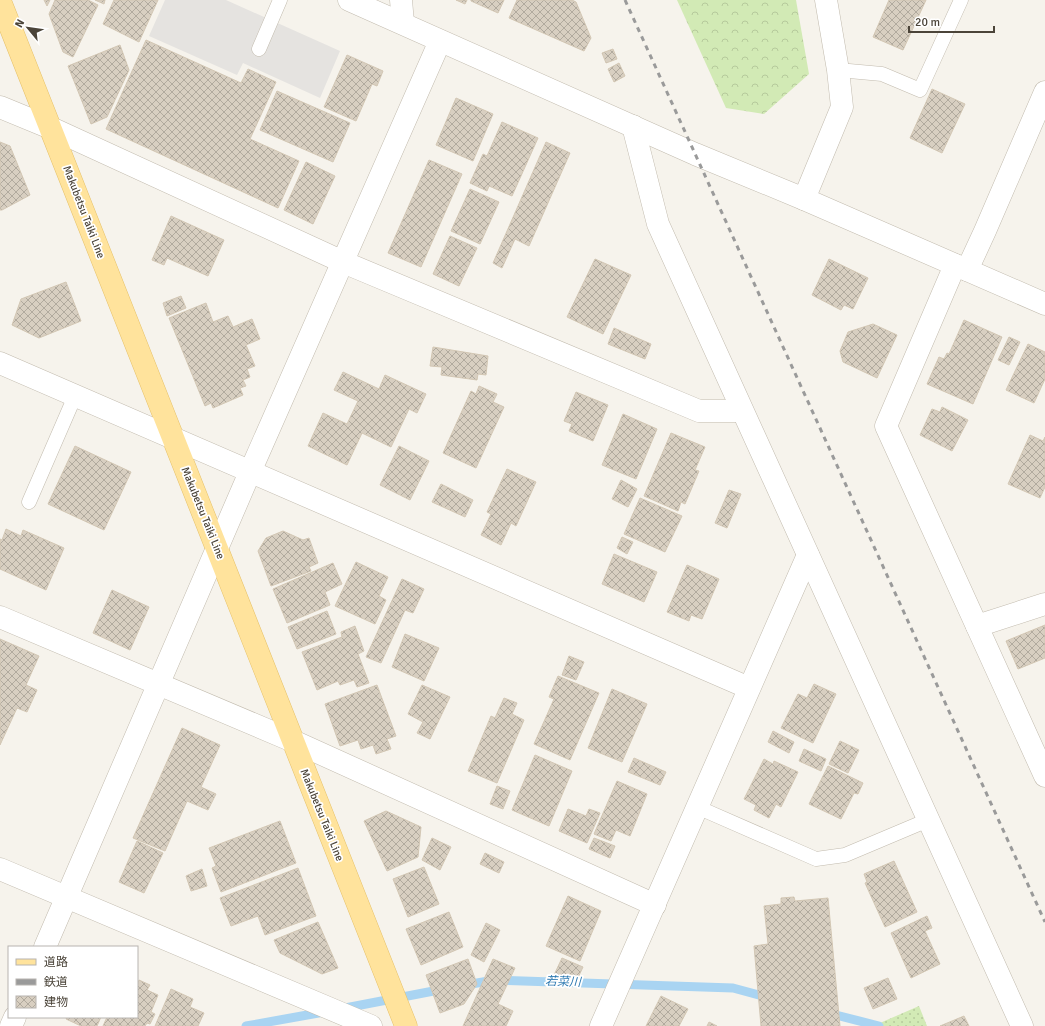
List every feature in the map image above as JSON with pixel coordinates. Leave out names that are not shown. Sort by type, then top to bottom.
[{"type":"main road","name":"Makubetsu Taiki Line","points":[[0,1],[406,1026]]},
{"type":"street","points":[[349,0],[633,126],[1045,304]]},
{"type":"street","points":[[402,0],[404,24]]},
{"type":"street","points":[[804,199],[842,107],[838,70],[826,0]]},
{"type":"street","points":[[45,946],[250,472],[440,41]]},
{"type":"street","points":[[1045,92],[985,231],[961,268],[886,426],[1045,776]]},
{"type":"street","points":[[0,107],[51,128],[343,262],[699,411],[742,411]]},
{"type":"street","points":[[633,126],[658,224],[1022,1026]]},
{"type":"street","points":[[0,363],[749,688]]},
{"type":"street","points":[[601,1026],[808,555]]},
{"type":"street","points":[[977,626],[1045,604]]},
{"type":"street","points":[[0,617],[293,741],[655,905]]},
{"type":"street","points":[[0,869],[371,1026]]},
{"type":"lane","points":[[259,49],[280,0]]},
{"type":"lane","points":[[838,70],[882,74],[920,90],[961,0]]},
{"type":"lane","points":[[29,502],[75,396]]},
{"type":"lane","points":[[698,807],[816,859],[845,855],[928,820]]},
{"type":"green space","points":[[677,0],[796,0],[809,74],[764,114],[726,108]]},
{"type":"green space","points":[[919,1006],[927,1026],[873,1026]]},
{"type":"shaded area","points":[[165,0],[226,0],[340,51],[320,98],[243,63],[237,75],[149,36]]},
{"type":"building","points":[[44,0],[50,0],[47,6]]},
{"type":"building","points":[[55,0],[88,0],[98,5],[73,57],[63,52],[49,14]]},
{"type":"building","points":[[95,0],[105,0],[104,4]]},
{"type":"building","points":[[114,0],[158,0],[139,42],[103,24]]},
{"type":"building","points":[[456,0],[467,0],[465,4]]},
{"type":"building","points":[[471,0],[504,0],[498,13]]},
{"type":"building","points":[[517,0],[572,0],[576,2],[591,38],[584,51],[509,18]]},
{"type":"building","points":[[889,0],[926,0],[903,50],[873,37]]},
{"type":"building","points":[[146,40],[241,83],[248,69],[276,82],[250,139],[299,161],[278,208],[106,129]]},
{"type":"building","points":[[120,45],[129,70],[107,117],[91,124],[68,66]]},
{"type":"building","points":[[613,49],[617,59],[606,63],[602,53]]},
{"type":"building","points":[[347,55],[383,71],[377,86],[372,84],[356,121],[324,107]]},
{"type":"building","points":[[619,63],[625,76],[614,82],[608,69]]},
{"type":"building","points":[[932,89],[965,104],[942,153],[910,138]]},
{"type":"building","points":[[277,91],[350,123],[333,162],[260,130]]},
{"type":"building","points":[[456,98],[493,114],[473,161],[436,145]]},
{"type":"building","points":[[502,122],[538,138],[512,196],[489,186],[487,191],[470,183],[483,154],[487,156]]},
{"type":"building","points":[[0,142],[10,146],[30,195],[2,210],[0,210]]},
{"type":"building","points":[[546,142],[570,153],[529,246],[515,239],[502,268],[493,263]]},
{"type":"building","points":[[429,160],[462,174],[421,267],[388,253]]},
{"type":"building","points":[[306,162],[335,176],[313,224],[284,210]]},
{"type":"building","points":[[470,189],[499,202],[480,244],[451,231]]},
{"type":"building","points":[[171,216],[224,240],[208,276],[167,258],[164,265],[152,260]]},
{"type":"building","points":[[450,236],[477,248],[459,286],[433,274]]},
{"type":"building","points":[[595,259],[631,275],[603,334],[567,317]]},
{"type":"building","points":[[829,259],[868,278],[853,309],[844,305],[841,310],[812,295]]},
{"type":"building","points":[[66,282],[81,321],[39,338],[12,325],[21,299]]},
{"type":"building","points":[[181,296],[186,308],[167,316],[163,303]]},
{"type":"building","points":[[206,303],[213,322],[228,316],[233,327],[252,319],[260,339],[246,345],[255,366],[247,369],[250,377],[243,380],[246,386],[240,388],[243,395],[213,408],[211,403],[205,406],[169,318]]},
{"type":"building","points":[[964,320],[1002,337],[973,404],[927,384],[939,357],[944,359],[947,353],[949,354]]},
{"type":"building","points":[[873,324],[897,335],[877,378],[843,362],[840,351],[848,332]]},
{"type":"building","points":[[614,328],[651,344],[645,359],[608,344]]},
{"type":"building","points":[[1009,337],[1020,342],[1009,365],[998,360]]},
{"type":"building","points":[[1028,344],[1045,352],[1045,379],[1034,403],[1006,390]]},
{"type":"building","points":[[433,347],[488,356],[486,375],[478,374],[477,380],[441,375],[442,367],[430,366]]},
{"type":"building","points":[[343,372],[379,389],[385,375],[426,394],[417,413],[409,409],[391,447],[362,433],[347,465],[308,446],[323,413],[347,424],[358,401],[334,390]]},
{"type":"building","points":[[479,386],[497,394],[493,402],[504,407],[476,468],[443,453],[471,391],[476,394]]},
{"type":"building","points":[[576,392],[608,405],[593,441],[569,431],[572,424],[564,421]]},
{"type":"building","points":[[942,407],[968,420],[952,451],[920,435],[932,409],[940,412]]},
{"type":"building","points":[[623,414],[657,429],[636,479],[602,465]]},
{"type":"building","points":[[671,433],[705,447],[695,470],[699,471],[685,504],[681,502],[678,511],[644,496]]},
{"type":"building","points":[[1030,435],[1043,441],[1045,437],[1045,487],[1040,498],[1008,484]]},
{"type":"building","points":[[75,446],[131,472],[104,530],[48,504]]},
{"type":"building","points":[[399,446],[429,461],[410,500],[380,485]]},
{"type":"building","points":[[507,469],[536,482],[516,526],[511,523],[501,545],[481,535],[491,514],[487,512]]},
{"type":"building","points":[[621,480],[637,489],[628,507],[612,499]]},
{"type":"building","points":[[441,484],[473,500],[465,517],[432,502]]},
{"type":"building","points":[[729,490],[741,494],[727,528],[715,523]]},
{"type":"building","points":[[640,498],[682,516],[665,552],[624,534]]},
{"type":"building","points":[[6,529],[21,536],[23,530],[64,548],[46,590],[0,569],[0,539],[2,540]]},
{"type":"building","points":[[283,531],[303,540],[309,538],[318,563],[309,567],[311,571],[271,586],[258,551],[266,538]]},
{"type":"building","points":[[622,537],[633,542],[627,554],[617,548]]},
{"type":"building","points":[[614,554],[657,572],[644,602],[602,584]]},
{"type":"building","points":[[356,562],[388,577],[379,596],[386,600],[375,624],[335,606]]},
{"type":"building","points":[[333,563],[342,584],[325,592],[330,605],[287,623],[273,589]]},
{"type":"building","points":[[687,565],[719,579],[702,619],[691,615],[689,621],[667,612]]},
{"type":"building","points":[[402,579],[424,589],[413,613],[405,610],[381,663],[366,657]]},
{"type":"building","points":[[112,590],[149,607],[130,650],[93,633]]},
{"type":"building","points":[[327,611],[336,634],[297,649],[288,627]]},
{"type":"building","points":[[1045,625],[1045,658],[1018,669],[1006,641]]},
{"type":"building","points":[[355,626],[364,651],[358,654],[369,683],[357,687],[354,680],[340,685],[338,681],[317,690],[302,652],[342,637],[341,632]]},
{"type":"building","points":[[405,634],[439,648],[424,681],[392,667]]},
{"type":"building","points":[[0,639],[39,656],[26,685],[37,690],[27,712],[17,708],[0,745]]},
{"type":"building","points":[[569,656],[584,662],[576,680],[562,675]]},
{"type":"building","points":[[558,676],[599,693],[570,760],[534,744],[554,699],[549,697]]},
{"type":"building","points":[[814,684],[836,694],[813,743],[781,728],[798,694],[807,698]]},
{"type":"building","points":[[377,685],[396,736],[387,739],[391,749],[376,754],[373,745],[361,749],[358,740],[340,746],[325,704]]},
{"type":"building","points":[[422,685],[450,697],[430,739],[417,733],[423,722],[408,714]]},
{"type":"building","points":[[612,689],[647,704],[622,762],[588,748]]},
{"type":"building","points":[[504,698],[517,703],[512,714],[524,720],[497,783],[468,771],[491,716],[495,718]]},
{"type":"building","points":[[182,728],[220,745],[201,787],[216,794],[208,810],[187,801],[165,851],[133,838]]},
{"type":"building","points":[[773,731],[794,742],[789,753],[768,742]]},
{"type":"building","points":[[840,741],[859,750],[848,773],[829,764]]},
{"type":"building","points":[[804,749],[826,759],[821,771],[799,761]]},
{"type":"building","points":[[535,755],[572,771],[549,826],[512,810]]},
{"type":"building","points":[[634,758],[666,772],[660,785],[628,772]]},
{"type":"building","points":[[764,759],[773,764],[774,761],[798,772],[781,807],[776,804],[769,818],[754,810],[756,805],[744,799]]},
{"type":"building","points":[[828,766],[863,783],[858,794],[854,793],[841,819],[809,804]]},
{"type":"building","points":[[617,781],[647,794],[630,836],[616,830],[611,841],[594,834]]},
{"type":"building","points":[[497,786],[510,791],[503,809],[490,804]]},
{"type":"building","points":[[568,809],[586,816],[589,809],[600,813],[587,843],[559,831]]},
{"type":"building","points":[[386,811],[421,827],[418,857],[387,871],[364,821]]},
{"type":"building","points":[[280,821],[296,863],[221,892],[212,868],[216,866],[209,848]]},
{"type":"building","points":[[432,838],[451,847],[440,870],[422,860]]},
{"type":"building","points":[[594,838],[615,846],[610,858],[589,849]]},
{"type":"building","points":[[137,841],[163,853],[144,893],[119,882]]},
{"type":"building","points":[[485,853],[504,862],[499,873],[480,864]]},
{"type":"building","points":[[894,861],[917,912],[885,927],[865,883],[867,882],[864,874]]},
{"type":"building","points":[[424,867],[439,904],[408,917],[393,879]]},
{"type":"building","points":[[298,868],[316,916],[265,935],[258,916],[231,926],[220,898]]},
{"type":"building","points":[[202,869],[207,886],[191,891],[186,876]]},
{"type":"building","points":[[568,896],[601,911],[580,961],[546,946]]},
{"type":"building","points":[[794,897],[795,901],[828,898],[840,1026],[761,1026],[754,946],[768,944],[764,906],[781,904],[781,898]]},
{"type":"building","points":[[449,912],[463,947],[421,965],[406,929]]},
{"type":"building","points":[[927,916],[932,928],[925,931],[940,964],[911,978],[891,933]]},
{"type":"building","points":[[318,922],[338,968],[322,974],[280,953],[274,940]]},
{"type":"building","points":[[486,923],[500,930],[484,962],[471,955]]},
{"type":"building","points":[[562,958],[583,967],[575,984],[554,975]]},
{"type":"building","points":[[468,959],[477,984],[464,1004],[440,1013],[426,975]]},
{"type":"building","points":[[493,959],[515,968],[498,1004],[513,1011],[506,1026],[463,1026]]},
{"type":"building","points":[[888,978],[897,999],[873,1009],[864,988]]},
{"type":"building","points":[[139,980],[150,985],[147,990],[158,995],[151,1012],[155,1014],[150,1024],[147,1023],[145,1026],[103,1026],[107,1018],[138,1018]]},
{"type":"building","points":[[171,989],[193,999],[190,1007],[204,1013],[198,1026],[155,1026]]},
{"type":"building","points":[[661,996],[688,1009],[679,1026],[646,1026]]},
{"type":"building","points":[[964,1016],[969,1026],[940,1026]]},
{"type":"building","points":[[101,1018],[97,1026],[81,1026],[66,1019]]},
{"type":"building","points":[[709,1022],[717,1026],[707,1026]]},
{"type":"waterway","name":"若菜川","points":[[466,985],[494,980],[733,988],[770,998]]},
{"type":"waterway","name":"若菜川","points":[[340,1009],[444,989]]},
{"type":"waterway","name":"若菜川","points":[[246,1026],[324,1012]]},
{"type":"waterway","name":"若菜川","points":[[828,1013],[879,1026]]},
{"type":"railway","points":[[625,0],[1045,922]]}]
